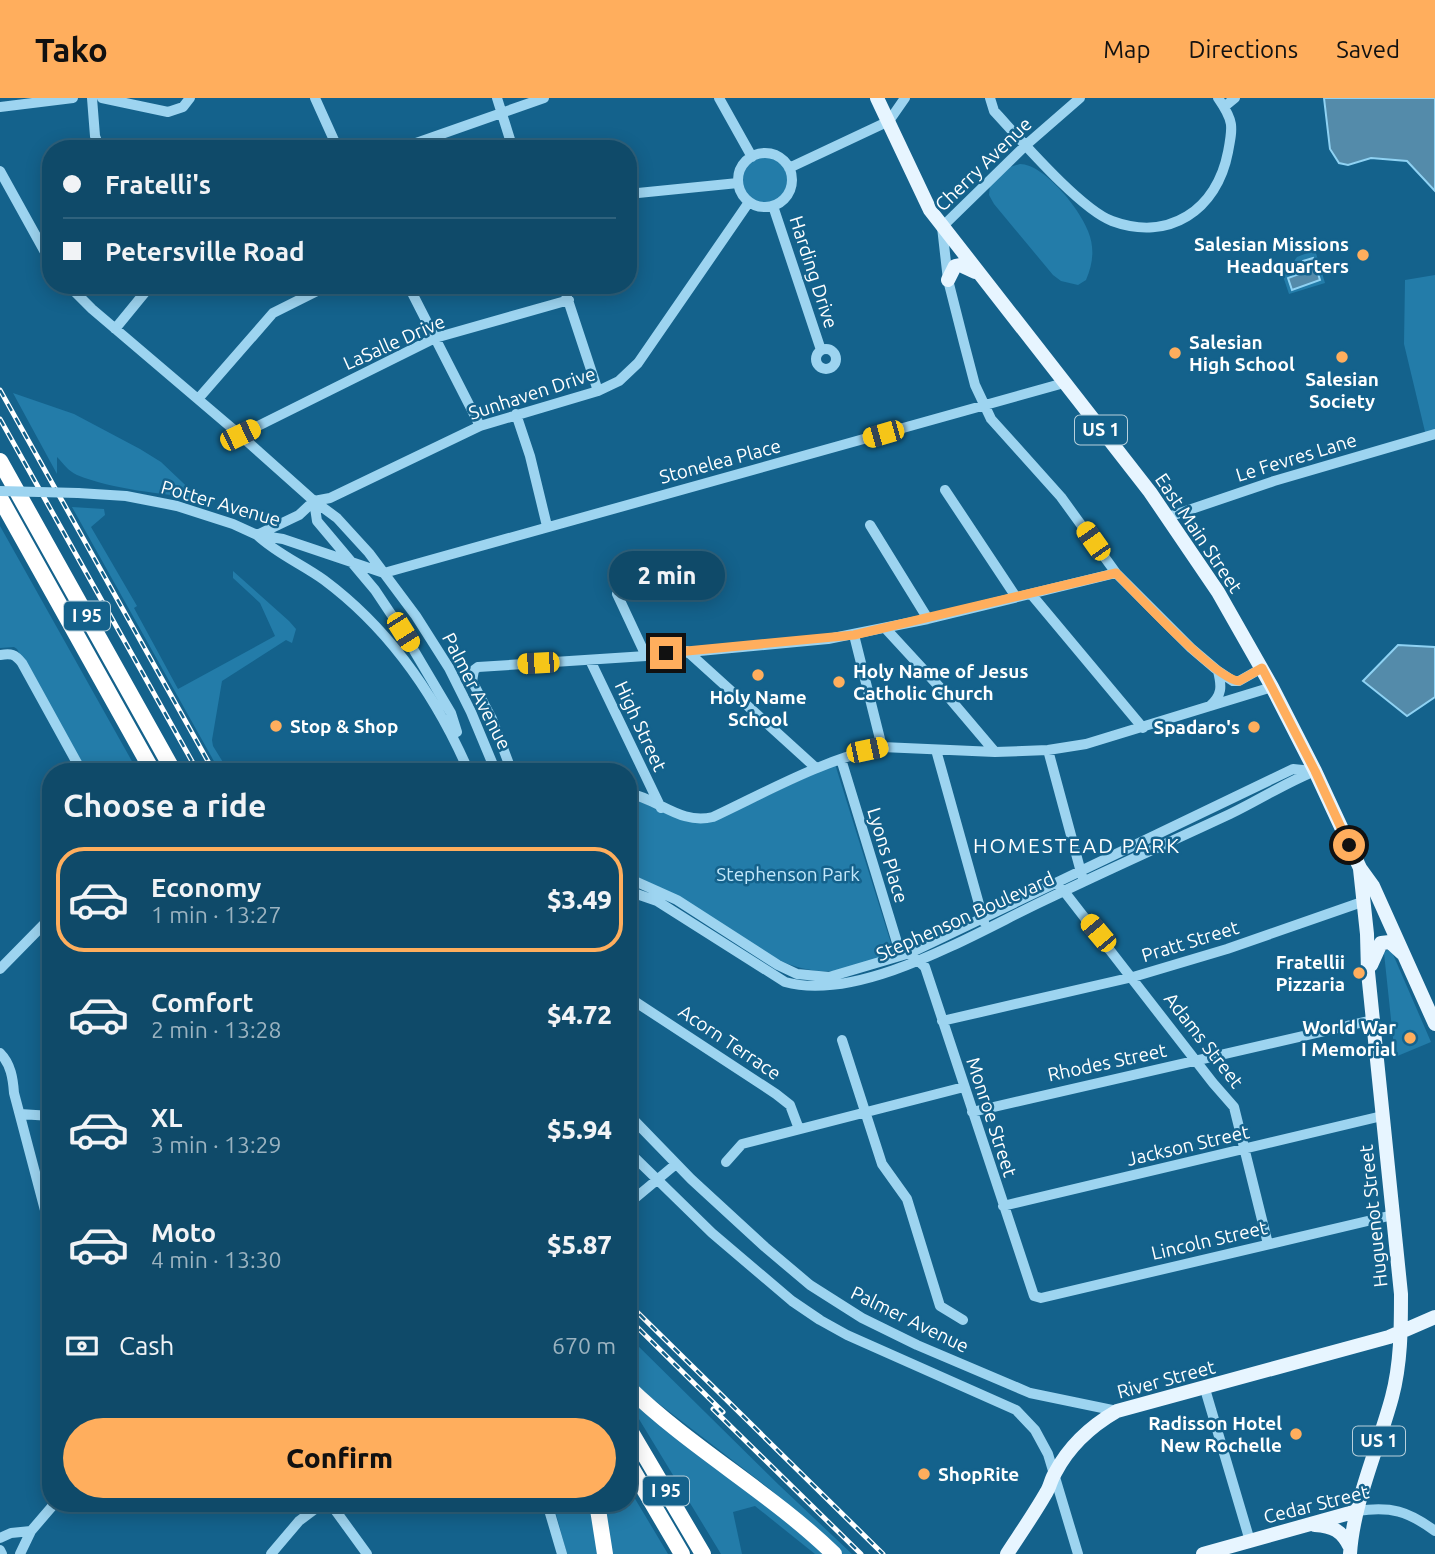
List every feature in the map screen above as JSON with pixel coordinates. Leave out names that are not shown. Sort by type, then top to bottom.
[{"type":"highway","name":"I 95","points":[[0,461],[169,763]]},
{"type":"highway","name":"I 95","points":[[0,498],[148,763]]},
{"type":"highway","points":[[637,1395],[684,1435],[786,1510],[834,1554]]},
{"type":"highway","name":"I 95","points":[[637,1442],[703,1554]]},
{"type":"highway","name":"I 95","points":[[637,1477],[682,1554]]},
{"type":"highway","points":[[598,1512],[605,1554]]},
{"type":"main road","name":"East Main Street","points":[[877,98],[916,184],[942,227],[1168,517],[1218,592],[1262,668],[1315,771],[1360,868],[1373,886],[1435,1024]]},
{"type":"main road","points":[[948,280],[953,268],[960,265],[979,275]]},
{"type":"main road","name":"Huguenot Street","points":[[1350,1551],[1357,1511],[1392,1396],[1402,1333],[1401,1294],[1360,868]]},
{"type":"main road","points":[[1368,972],[1381,943],[1390,942],[1405,957]]},
{"type":"main road","name":"River Street","points":[[1007,1554],[1048,1490],[1054,1473],[1078,1440],[1117,1411],[1402,1333],[1435,1317]]},
{"type":"main road","name":"Cedar Street","points":[[1203,1554],[1357,1511]]},
{"type":"main road","points":[[1303,1525],[1334,1528],[1343,1536],[1350,1551]]},
{"type":"street","points":[[0,107],[73,98]]},
{"type":"street","points":[[92,98],[97,140]]},
{"type":"street","points":[[102,98],[168,112],[176,110],[189,100]]},
{"type":"street","points":[[315,98],[334,140]]},
{"type":"street","points":[[497,98],[510,140]]},
{"type":"street","points":[[424,140],[544,98]]},
{"type":"street","points":[[719,98],[752,157]]},
{"type":"street","points":[[888,121],[896,98]]},
{"type":"street","points":[[789,168],[888,121],[905,98]]},
{"type":"street","points":[[990,98],[994,111],[1086,204],[1098,214],[1116,222],[1143,229],[1160,226],[1195,212],[1212,195],[1219,182],[1233,127],[1230,116],[1221,103],[1235,98]]},
{"type":"street","name":"Cherry Avenue","points":[[942,227],[1026,145],[1080,98]]},
{"type":"street","points":[[769,153],[777,156],[789,168],[792,183],[790,191],[780,203],[765,207],[749,202],[740,190],[738,183],[741,168],[752,157],[769,153]]},
{"type":"street","points":[[0,171],[42,246]]},
{"type":"street","points":[[637,193],[738,183]]},
{"type":"street","name":"Sunhaven Drive","points":[[257,535],[299,515],[314,501],[330,498],[480,426],[598,391],[619,381],[638,363],[749,202]]},
{"type":"street","name":"Harding Drive","points":[[773,206],[821,350]]},
{"type":"street","points":[[942,227],[948,280],[975,385],[983,405],[998,428],[1061,497],[1116,573],[1218,671],[1233,681],[1239,681],[1262,668]]},
{"type":"street","name":"Palmer Avenue","points":[[78,294],[314,501],[337,518],[384,573],[432,639],[471,712],[492,763]]},
{"type":"street","points":[[115,329],[144,294]]},
{"type":"street","points":[[198,399],[273,313],[310,294]]},
{"type":"street","points":[[413,294],[480,426]]},
{"type":"street","points":[[567,294],[598,391]]},
{"type":"street","name":"LaSalle Drive","points":[[240,435],[435,338],[569,300]]},
{"type":"street","name":"Stonelea Place","points":[[384,573],[1064,383]]},
{"type":"street","points":[[516,414],[530,456],[547,526]]},
{"type":"street","name":"Le Fevres Lane","points":[[1168,517],[1274,481],[1435,435]]},
{"type":"street","points":[[945,490],[1016,597]]},
{"type":"street","name":"Potter Avenue","points":[[0,492],[126,496],[177,506],[233,524],[257,535],[283,539],[384,573]]},
{"type":"street","name":"Palmer Avenue","points":[[314,501],[317,521],[375,590],[428,672],[451,713],[466,763]]},
{"type":"street","points":[[870,525],[928,619]]},
{"type":"street","name":"Palmer Avenue","points":[[257,535],[270,548],[314,574],[346,598],[389,641],[428,690],[465,763]]},
{"type":"street","points":[[509,763],[492,719],[472,681],[474,670],[487,666],[646,656],[854,635],[1116,573]]},
{"type":"street","points":[[617,594],[646,656]]},
{"type":"street","points":[[1031,594],[1143,728]]},
{"type":"street","points":[[886,629],[995,751]]},
{"type":"street","points":[[854,635],[882,747]]},
{"type":"street","points":[[687,651],[816,768]]},
{"type":"street","points":[[0,655],[9,653],[22,663],[77,763]]},
{"type":"street","name":"High Street","points":[[590,660],[661,808]]},
{"type":"street","points":[[1210,706],[1221,690],[1218,671]]},
{"type":"street","points":[[637,797],[686,818],[702,820],[816,768],[882,747],[1048,750],[1086,744],[1143,728],[1272,687]]},
{"type":"street","points":[[936,750],[985,923]]},
{"type":"street","points":[[1048,750],[1082,877]]},
{"type":"street","name":"Lyons Place","points":[[841,759],[898,949],[914,957]]},
{"type":"street","name":"Stephenson Boulevard","points":[[637,894],[657,901],[785,982],[799,986],[837,985],[914,957],[1082,877],[1293,769],[1315,771]]},
{"type":"street","name":"Stephenson Boulevard","points":[[637,882],[677,900],[778,965],[797,974],[830,977],[914,957]]},
{"type":"street","name":"Adams Street","points":[[1060,887],[1234,1107],[1268,1244]]},
{"type":"street","name":"Pratt Street","points":[[942,1021],[1133,977],[1227,949],[1363,902]]},
{"type":"street","points":[[0,969],[42,926]]},
{"type":"street","name":"Monroe Street","points":[[914,957],[925,967],[1034,1296]]},
{"type":"street","name":"Acorn Terrace","points":[[637,1003],[776,1094],[790,1105],[799,1129]]},
{"type":"street","name":"Rhodes Street","points":[[972,1112],[1373,1020]]},
{"type":"street","points":[[842,1040],[885,1171],[903,1191],[906,1199],[940,1306],[963,1320]]},
{"type":"street","points":[[0,1053],[13,1076],[14,1093],[42,1198]]},
{"type":"street","points":[[726,1162],[742,1144],[964,1087]]},
{"type":"street","points":[[20,1114],[42,1115]]},
{"type":"street","name":"Jackson Street","points":[[1003,1206],[1382,1116]]},
{"type":"street","name":"Palmer Avenue","points":[[637,1123],[676,1164],[787,1266],[810,1285],[862,1318],[917,1345],[1030,1393],[1117,1411]]},
{"type":"street","name":"Palmer Avenue","points":[[637,1160],[759,1274],[820,1320],[847,1335],[1016,1410],[1041,1440],[1054,1473],[1078,1554]]},
{"type":"street","points":[[637,1197],[676,1164]]},
{"type":"street","name":"Lincoln Street","points":[[1034,1296],[1041,1298],[1393,1215]]},
{"type":"street","points":[[1205,1389],[1250,1541]]},
{"type":"street","name":"Cedar Street","points":[[1357,1511],[1379,1508],[1395,1510],[1422,1521],[1435,1531]]},
{"type":"street","points":[[20,1554],[31,1531],[47,1512]]},
{"type":"street","points":[[271,1554],[299,1521],[311,1512]]},
{"type":"street","points":[[337,1512],[367,1554]]},
{"type":"street","points":[[550,1512],[562,1554]]},
{"type":"street","points":[[0,1538],[11,1533],[31,1531]]},
{"type":"green space","points":[[764,156],[781,163],[788,180],[781,197],[764,204],[747,197],[740,180],[747,163]]},
{"type":"green space","points":[[1020,164],[1040,171],[1050,179],[1084,222],[1092,244],[1092,256],[1086,280],[1078,285],[1061,281],[1053,275],[989,195],[990,185],[1010,167]]},
{"type":"green space","points":[[1315,250],[1325,283],[1289,294],[1283,276],[1297,257]]},
{"type":"green space","points":[[1435,275],[1435,438],[1427,440],[1404,344],[1405,280]]},
{"type":"green space","points":[[13,393],[74,414],[140,449],[161,462],[200,499],[91,480],[68,469],[57,457],[57,474]]},
{"type":"green space","points":[[72,507],[104,509],[105,515],[91,527],[137,606],[134,608],[178,689],[275,636],[260,603],[233,578],[233,571],[296,629],[292,643],[286,640],[222,681],[212,740],[223,763],[215,763]]},
{"type":"green space","points":[[0,526],[133,763],[80,763],[17,649],[0,648]]},
{"type":"green space","name":"Stephenson Park","points":[[835,764],[895,956],[835,971],[792,965],[774,958],[637,879],[637,800],[679,818],[711,822]]},
{"type":"green space","points":[[1387,950],[1392,952],[1431,1042],[1395,1057],[1384,953]]},
{"type":"green space","points":[[637,1345],[852,1554],[840,1554],[771,1490],[637,1385]]},
{"type":"green space","points":[[637,1402],[773,1508],[824,1554],[815,1554],[755,1506],[733,1512],[742,1554],[721,1554],[637,1416]]},
{"type":"green space","points":[[637,1502],[668,1554],[610,1554],[604,1512],[637,1512]]},
{"type":"green space","points":[[555,1512],[593,1512],[598,1554],[567,1554]]},
{"type":"shaded area","points":[[1324,98],[1435,98],[1435,191],[1407,161],[1371,158],[1348,165],[1339,163],[1330,149]]},
{"type":"shaded area","points":[[1313,258],[1320,280],[1292,290],[1288,278],[1304,272],[1303,261]]},
{"type":"shaded area","points":[[1398,645],[1435,647],[1435,697],[1407,716],[1363,681]]},
{"type":"railway","points":[[0,390],[209,763]]},
{"type":"railway","points":[[0,419],[193,763]]},
{"type":"railway","points":[[637,1312],[883,1554]]},
{"type":"railway","points":[[637,1327],[723,1412]]},
{"type":"railway","points":[[713,1409],[861,1554]]},
{"type":"place","name":"Salesian Missions Headquarters","points":[[1363,255]]},
{"type":"place","name":"Salesian High School","points":[[1175,353]]},
{"type":"place","name":"Salesian Society","points":[[1342,357]]},
{"type":"place","name":"Holy Name School","points":[[758,675]]},
{"type":"place","name":"Holy Name of Jesus Catholic Church","points":[[839,682]]},
{"type":"place","name":"Stop & Shop","points":[[276,726]]},
{"type":"place","name":"Spadaro's","points":[[1254,727]]},
{"type":"place","name":"Fratellii Pizzaria","points":[[1359,973]]},
{"type":"place","name":"World War I Memorial","points":[[1410,1038]]},
{"type":"place","name":"Radisson Hotel New Rochelle","points":[[1296,1434]]},
{"type":"place","name":"ShopRite","points":[[924,1474]]},
{"type":"district","name":"HOMESTEAD PARK","points":[[1077,846]]},
{"type":"route","points":[[666,653],[854,635],[1116,573],[1191,648],[1227,678],[1239,681],[1262,668],[1315,771],[1349,845]]}]
